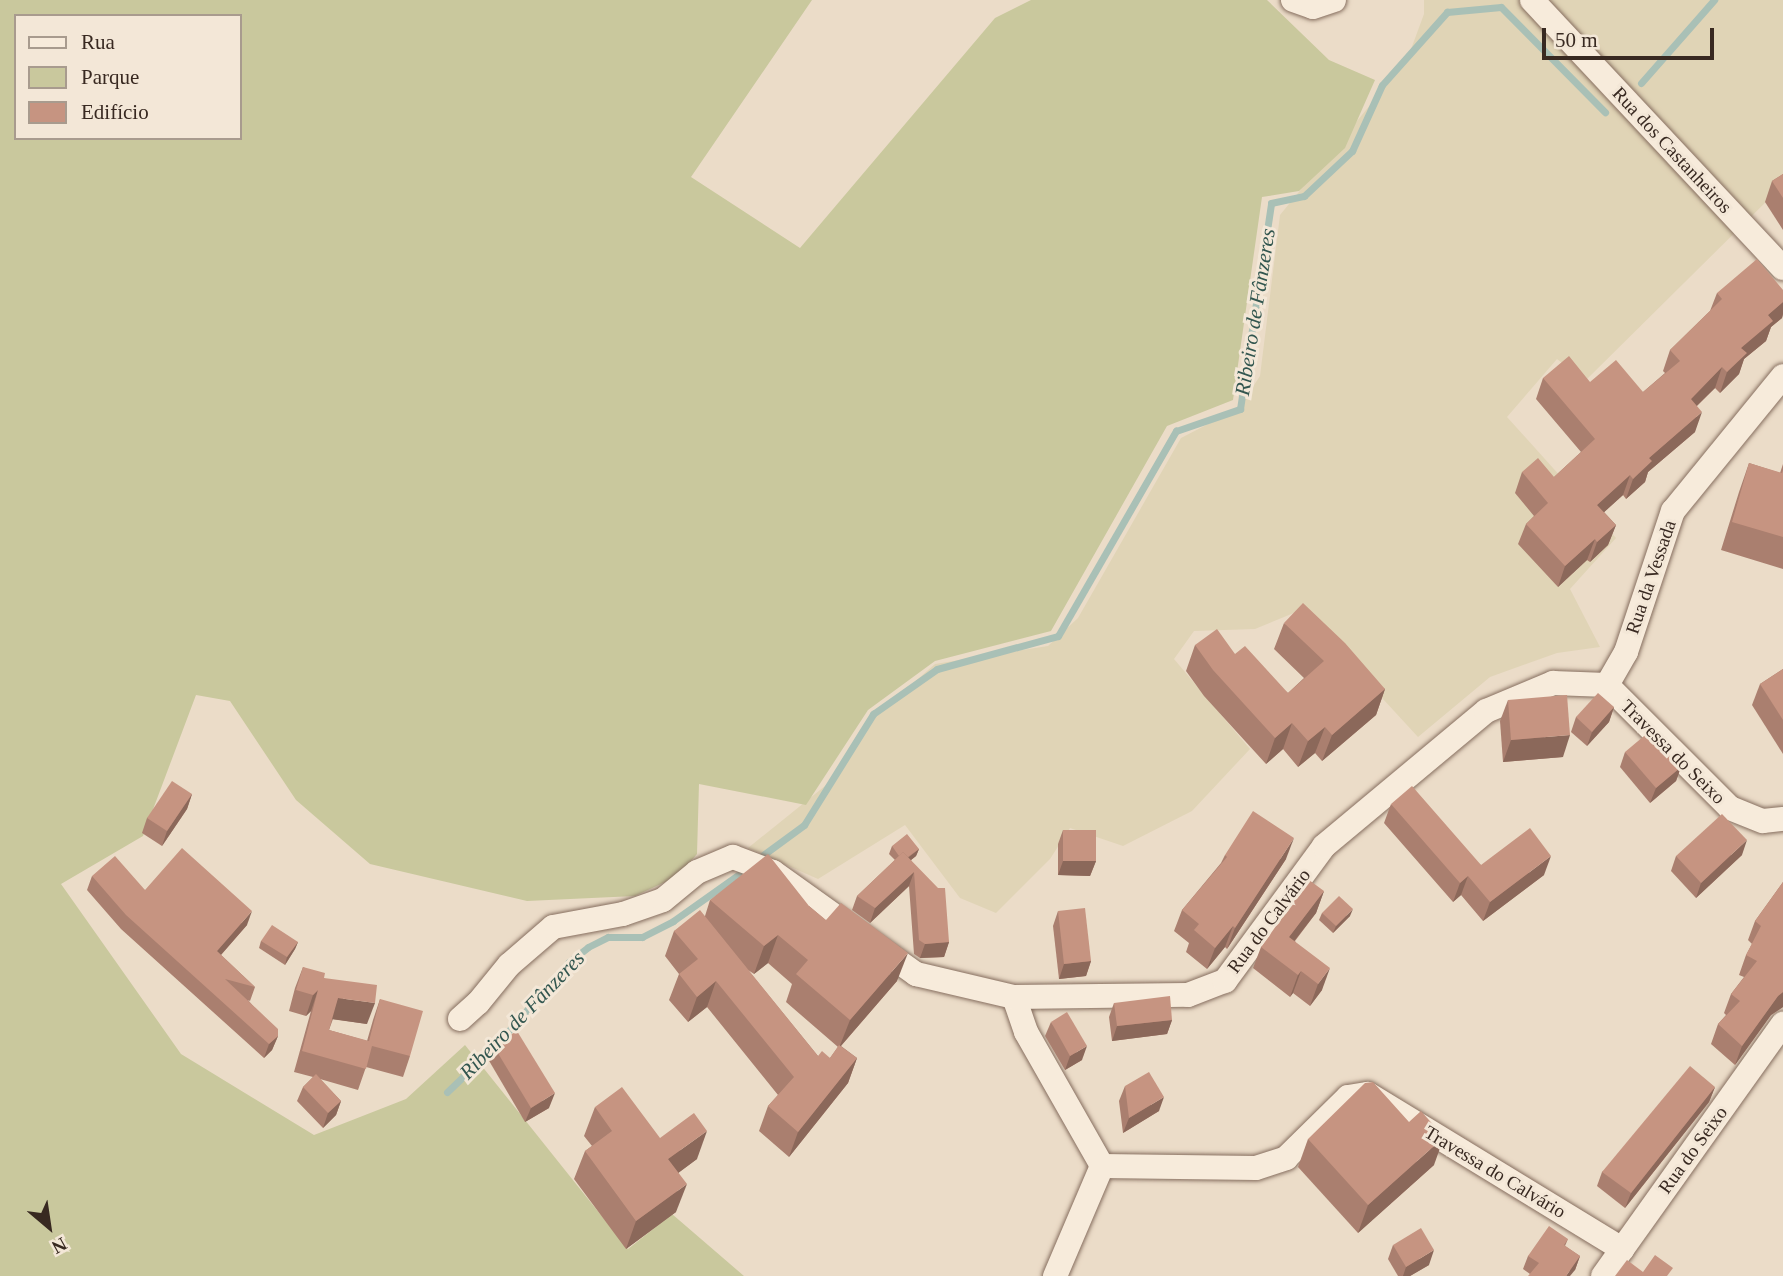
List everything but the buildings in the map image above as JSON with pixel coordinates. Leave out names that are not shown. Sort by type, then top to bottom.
[{"type":"street","points":[[1293,0],[1313,7],[1334,0]]},
{"type":"street","name":"Rua dos Castanheiros","points":[[1532,0],[1783,268]]},
{"type":"street","name":"Rua da Vessada","points":[[1607,685],[1626,652],[1673,511],[1783,376]]},
{"type":"street","name":"Rua do Calvário","points":[[1014,997],[1188,995],[1224,981],[1324,846],[1486,711],[1553,683],[1607,685]]},
{"type":"street","name":"Travessa do Seixo","points":[[1607,685],[1730,808],[1763,821],[1783,819]]},
{"type":"street","points":[[460,1019],[478,1003],[509,965],[553,927],[623,914],[663,900],[697,872],[733,858],[774,872],[916,974],[1014,997],[1026,1032],[1101,1166],[1055,1276]]},
{"type":"street","name":"Rua do Seixo","points":[[1603,1276],[1783,1024]]},
{"type":"street","name":"Travessa do Calvário","points":[[1101,1166],[1256,1168],[1286,1158],[1348,1097],[1368,1094],[1622,1249]]},
{"type":"shaded area","points":[[1424,0],[1783,0],[1783,185],[1585,381],[1557,359],[1507,417],[1616,538],[1570,589],[1600,647],[1557,653],[1490,677],[1418,737],[1301,610],[1255,629],[1194,631],[1174,659],[1250,749],[1192,811],[1123,846],[1070,828],[1050,859],[996,913],[960,898],[905,825],[818,879],[748,848],[830,782],[860,730],[935,664],[1048,646],[1078,618],[1181,438],[1239,408],[1260,376],[1280,215],[1407,60],[1424,14]]},
{"type":"green space","points":[[0,0],[812,0],[691,177],[800,248],[995,18],[1031,0],[1267,0],[1329,60],[1375,80],[1345,148],[1299,191],[1262,197],[1233,400],[1167,426],[1051,631],[935,661],[868,710],[806,805],[699,784],[697,854],[678,876],[635,896],[527,901],[370,864],[296,800],[230,701],[196,695],[143,836],[61,884],[181,1054],[314,1135],[406,1099],[465,1045],[628,1249],[672,1214],[744,1276],[0,1276]]},
{"type":"waterway","name":"Ribeiro de Fânzeres","points":[[1641,83],[1714,0]]},
{"type":"waterway","name":"Ribeiro de Fânzeres","points":[[759,858],[804,825],[873,714],[937,669],[1058,636],[1176,431],[1240,409],[1271,203],[1304,196],[1352,151],[1382,85],[1447,12],[1501,7],[1605,112]]},
{"type":"waterway","name":"Ribeiro de Fânzeres","points":[[447,1092],[497,1044],[569,962],[588,947],[608,937],[642,937],[673,921],[745,870]]}]
